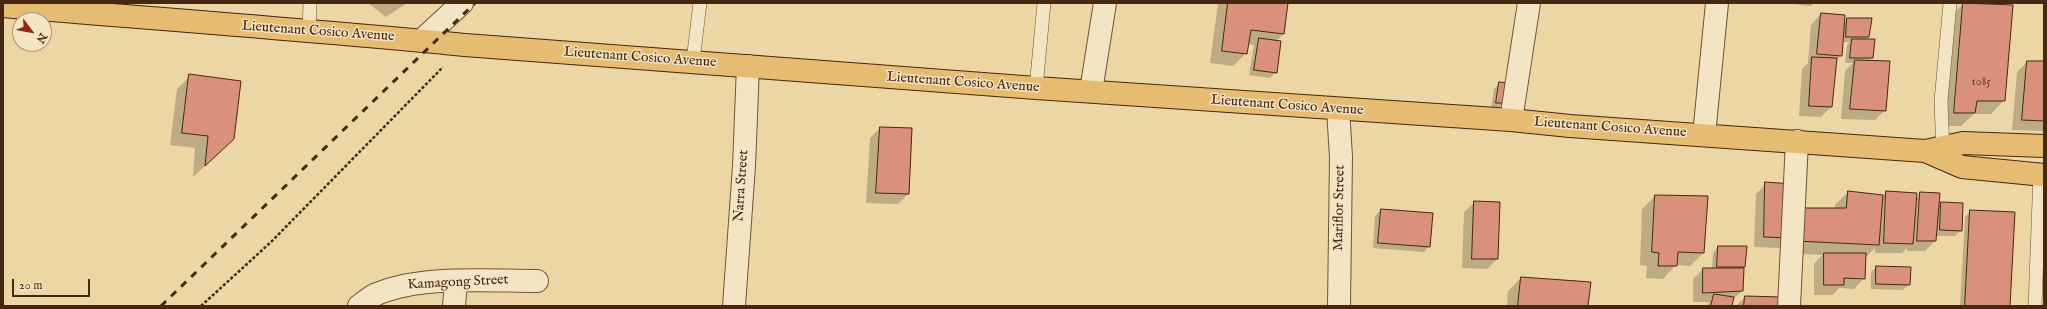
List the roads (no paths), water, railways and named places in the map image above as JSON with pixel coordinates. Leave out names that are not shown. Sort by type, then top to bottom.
[{"type":"main road","name":"Lieutenant Cosico Avenue","points":[[3,6],[422,40],[465,45],[1036,88],[1511,120],[1570,126],[1937,152],[1963,143],[2044,146]]},
{"type":"main road","name":"Lieutenant Cosico Avenue","points":[[1937,152],[1962,167],[2042,174]]},
{"type":"street","points":[[422,40],[462,3]]},
{"type":"street","points":[[1091,91],[1105,3]]},
{"type":"street","points":[[1511,120],[1529,3]]},
{"type":"street","points":[[1704,135],[1717,3]]},
{"type":"street","name":"Narra Street","points":[[734,306],[744,166],[748,66]]},
{"type":"street","name":"Mariflor Street","points":[[1338,109],[1341,157],[1339,306]]},
{"type":"street","points":[[1789,306],[1797,141]]},
{"type":"street","points":[[454,306],[456,281]]},
{"type":"street","name":"Kamagong Street","points":[[359,306],[376,294],[403,285],[456,281],[537,281]]},
{"type":"lane","points":[[309,32],[310,3]]},
{"type":"lane","points":[[693,61],[700,3]]},
{"type":"lane","points":[[1036,88],[1044,3]]},
{"type":"lane","points":[[1937,152],[1950,3]]},
{"type":"lane","points":[[2035,306],[2042,174]]},
{"type":"railway","points":[[161,306],[475,3]]}]
